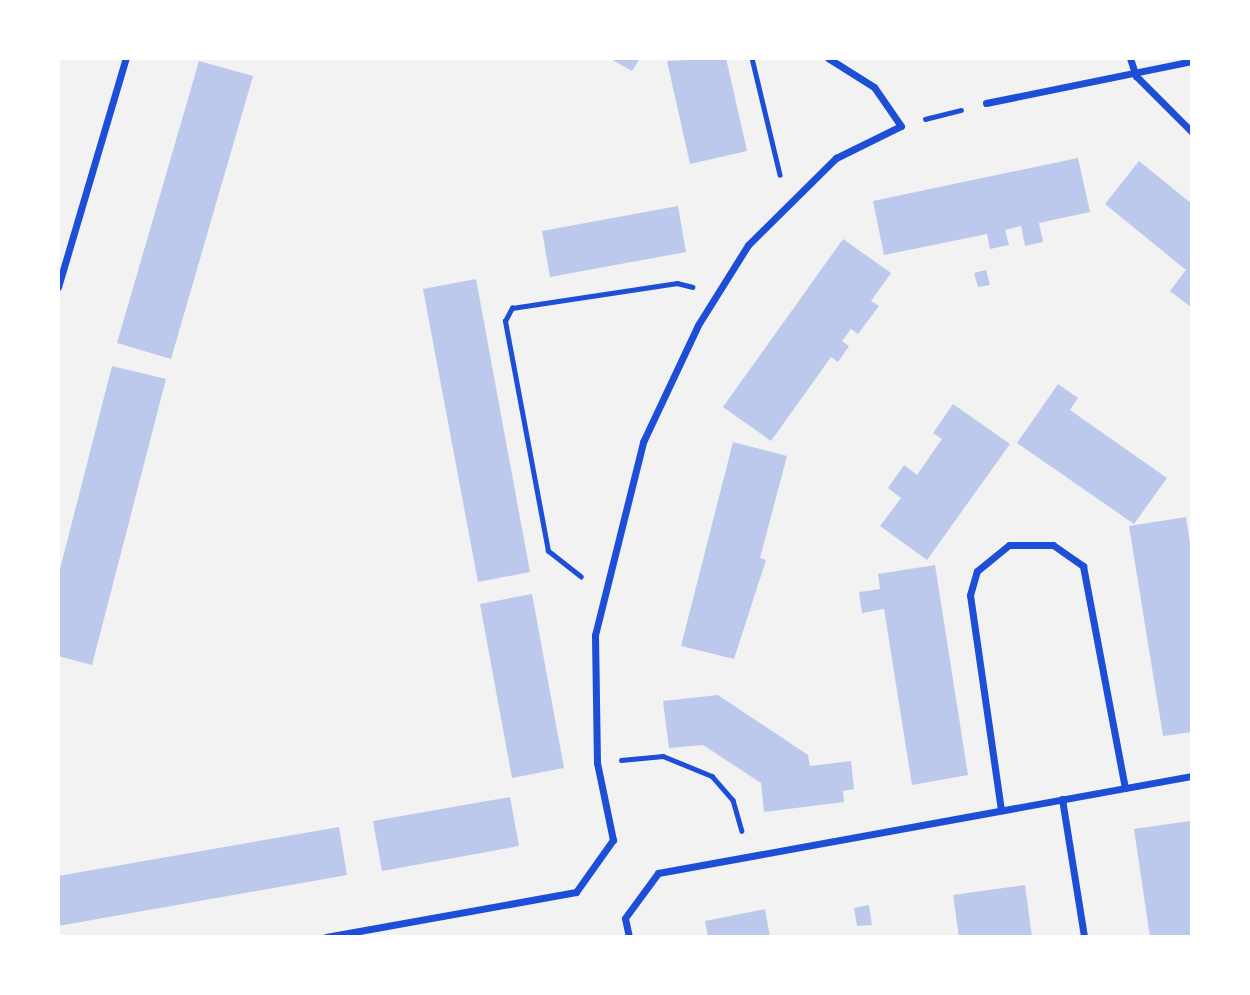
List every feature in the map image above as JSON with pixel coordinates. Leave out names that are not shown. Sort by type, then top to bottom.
[{"type":"street","points":[[58,287],[126,58]]},
{"type":"street","points":[[326,937],[576,892],[613,839],[597,763],[592,695],[603,589],[643,442],[718,293],[748,245],[791,198],[835,158],[901,126],[874,88],[828,58]]},
{"type":"street","points":[[1130,58],[1136,76],[1192,132]]},
{"type":"street","points":[[986,103],[1136,76],[1192,61]]},
{"type":"street","points":[[1001,810],[970,595],[977,571],[1009,545],[1053,545],[1083,566],[1125,788]]},
{"type":"street","points":[[629,937],[625,918],[658,873],[1192,776]]},
{"type":"street","points":[[1062,799],[1084,937]]},
{"type":"path","points":[[752,58],[772,161],[791,198]]},
{"type":"path","points":[[901,126],[986,103]]},
{"type":"path","points":[[603,589],[548,551],[505,321],[512,308],[677,283],[718,293]]},
{"type":"path","points":[[597,763],[663,756],[712,775],[733,800],[749,855]]},
{"type":"building","points":[[609,58],[640,58],[632,71]]},
{"type":"building","points":[[726,58],[747,151],[690,164],[667,61]]},
{"type":"building","points":[[199,61],[253,76],[171,359],[117,343]]},
{"type":"building","points":[[1078,158],[1090,212],[1039,223],[1043,242],[1025,246],[1021,226],[1005,230],[1009,245],[990,249],[987,234],[884,255],[873,201]]},
{"type":"building","points":[[1139,161],[1192,204],[1191,307],[1170,291],[1186,270],[1105,204]]},
{"type":"building","points":[[678,206],[686,252],[550,277],[542,231]]},
{"type":"building","points":[[843,239],[891,273],[871,301],[879,306],[858,334],[851,329],[842,341],[849,346],[838,362],[831,357],[771,441],[723,407]]},
{"type":"building","points":[[986,270],[990,285],[978,287],[974,273]]},
{"type":"building","points":[[476,279],[530,572],[478,582],[423,289]]},
{"type":"building","points":[[112,366],[166,379],[92,665],[58,656],[58,577]]},
{"type":"building","points":[[1058,384],[1078,398],[1070,410],[1167,478],[1134,524],[1017,443]]},
{"type":"building","points":[[953,404],[1010,444],[927,560],[880,526],[901,498],[888,488],[904,465],[917,475],[942,439],[933,433]]},
{"type":"building","points":[[733,442],[787,456],[760,558],[766,560],[734,659],[681,646]]},
{"type":"building","points":[[1186,517],[1192,556],[1192,732],[1163,736],[1129,526]]},
{"type":"building","points":[[935,565],[968,775],[912,785],[884,609],[862,613],[859,592],[880,589],[878,574]]},
{"type":"building","points":[[532,594],[564,768],[512,778],[480,604]]},
{"type":"building","points":[[718,695],[808,755],[810,766],[851,761],[854,789],[843,791],[844,802],[764,812],[761,783],[703,745],[669,748],[663,701]]},
{"type":"building","points":[[510,797],[519,846],[382,871],[373,821]]},
{"type":"building","points":[[1190,821],[1192,937],[1150,937],[1134,829]]},
{"type":"building","points":[[339,827],[347,875],[58,926],[58,876]]},
{"type":"building","points":[[1025,885],[1032,937],[959,937],[953,895]]},
{"type":"building","points":[[869,905],[872,925],[857,926],[854,908]]},
{"type":"building","points":[[765,909],[770,937],[708,937],[705,921]]}]
